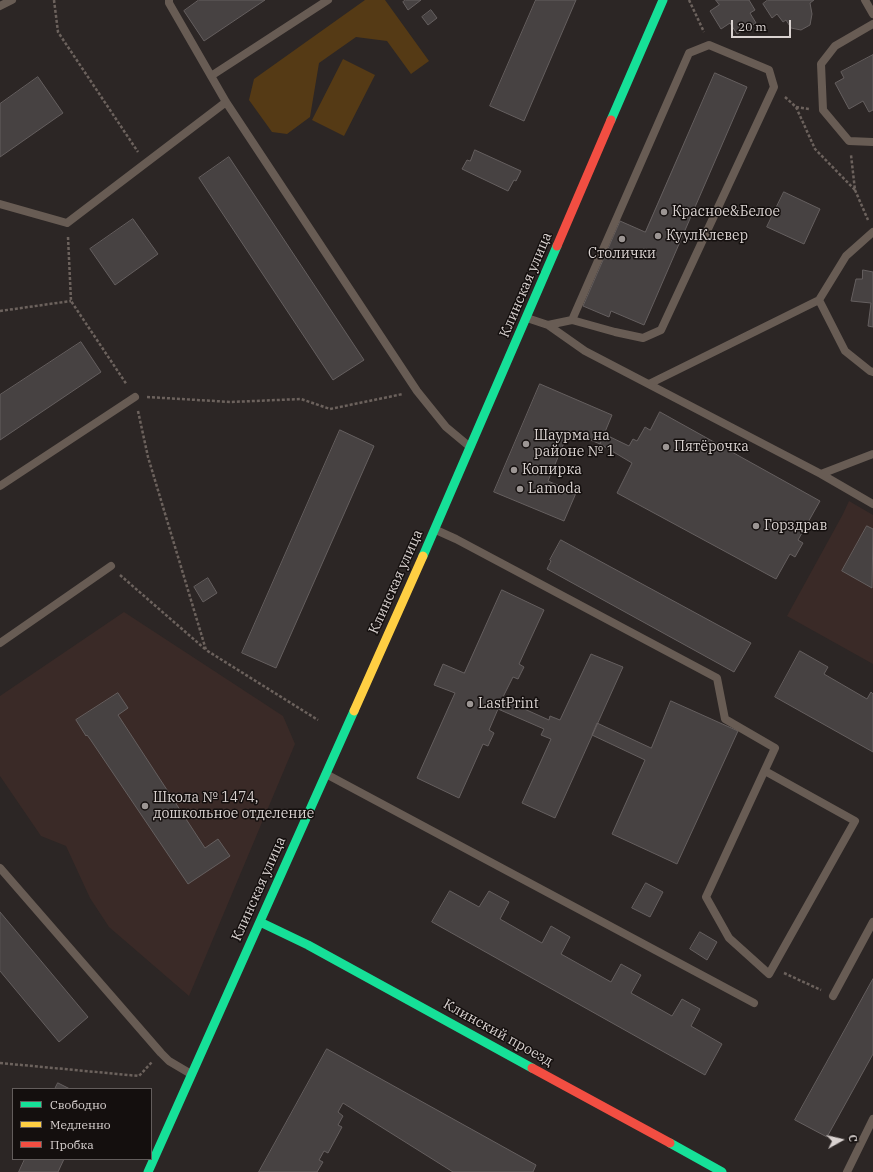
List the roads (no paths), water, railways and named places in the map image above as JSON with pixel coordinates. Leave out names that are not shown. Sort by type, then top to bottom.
[{"type":"street","name":"Клинская улица","points":[[148,1172],[435,529],[663,0]]},
{"type":"street","name":"Клинский проезд","points":[[260,922],[322,952],[722,1172]]},
{"type":"lane","points":[[0,6],[12,0]]},
{"type":"lane","points":[[169,0],[169,3],[226,102],[417,391],[446,427],[470,448]]},
{"type":"lane","points":[[211,76],[328,0]]},
{"type":"lane","points":[[865,0],[873,14]]},
{"type":"lane","points":[[873,24],[835,46],[821,64],[823,110],[849,141],[873,142]]},
{"type":"lane","points":[[548,325],[572,320],[615,332],[644,338],[661,330],[774,87],[769,70],[709,45],[689,53],[572,320]]},
{"type":"lane","points":[[0,204],[67,223],[226,102]]},
{"type":"lane","points":[[649,384],[819,300],[846,256],[872,228]]},
{"type":"lane","points":[[819,300],[845,352],[873,372]]},
{"type":"lane","points":[[527,318],[548,325],[585,351],[821,474],[873,504]]},
{"type":"lane","points":[[0,486],[135,397]]},
{"type":"lane","points":[[821,474],[873,454]]},
{"type":"lane","points":[[435,529],[717,678],[725,719],[775,748],[706,897],[729,938],[769,974],[855,821],[765,771]]},
{"type":"lane","points":[[0,643],[111,566]]},
{"type":"lane","points":[[326,773],[754,1003]]},
{"type":"lane","points":[[0,868],[161,1053],[169,1061],[192,1074]]},
{"type":"lane","points":[[832,996],[873,922]]},
{"type":"lane","points":[[847,1172],[873,1119]]},
{"type":"place","name":"Красное&Белое","points":[[664,212]]},
{"type":"place","name":"КуулКлевер","points":[[658,236]]},
{"type":"place","name":"Столички","points":[[622,239]]},
{"type":"place","name":"Шаурма на районе № 1","points":[[526,444]]},
{"type":"place","name":"Пятёрочка","points":[[666,447]]},
{"type":"place","name":"Копирка","points":[[514,470]]},
{"type":"place","name":"Lamoda","points":[[520,489]]},
{"type":"place","name":"Горздрав","points":[[756,526]]},
{"type":"place","name":"LastPrint","points":[[470,704]]},
{"type":"place","name":"Школа № 1474, дошкольное отделение","points":[[145,806]]}]
